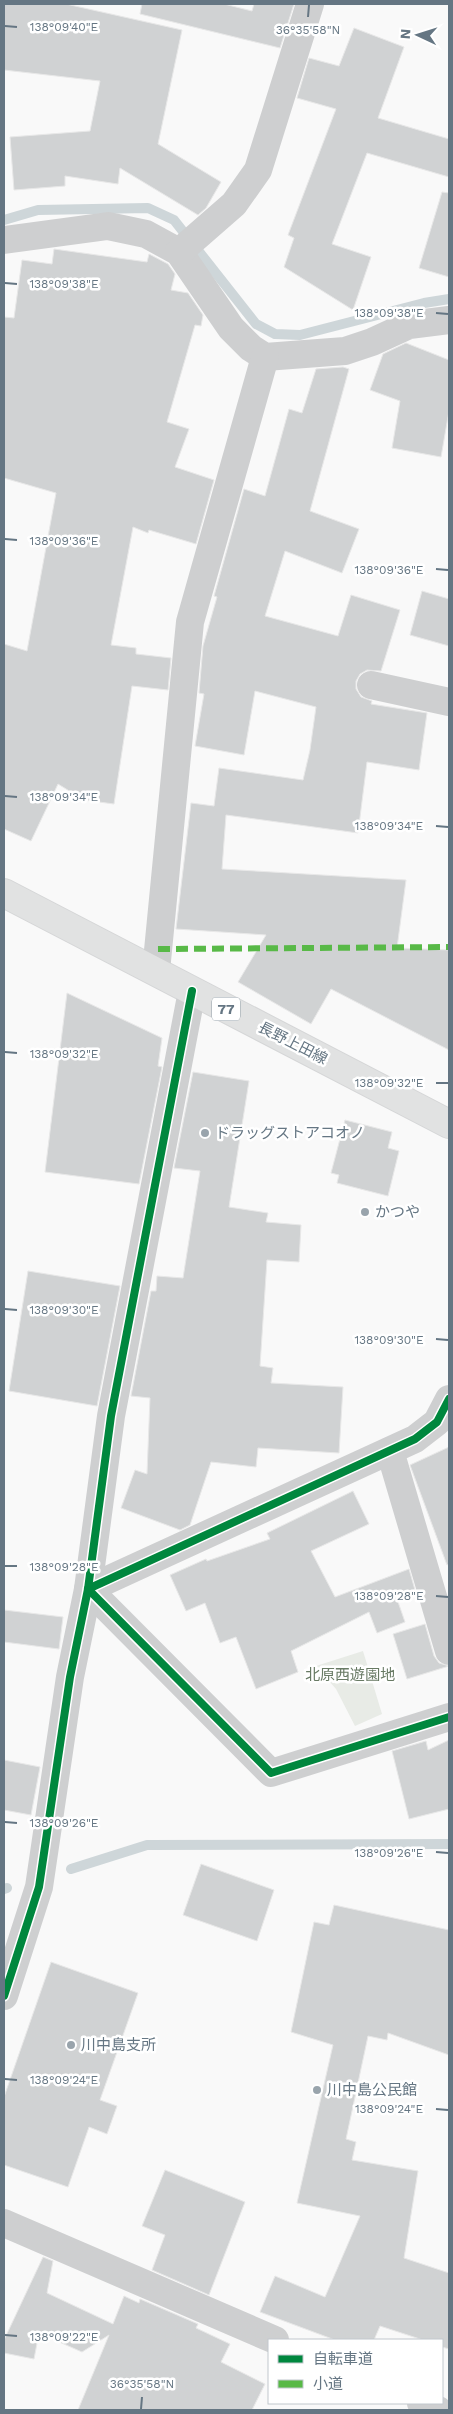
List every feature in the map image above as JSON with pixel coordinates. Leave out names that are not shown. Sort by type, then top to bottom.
[{"type":"main road","name":"長野上田線","points":[[4,893],[449,1124]]},
{"type":"street","points":[[182,249],[234,204],[258,170],[310,4]]},
{"type":"street","points":[[6,246],[108,226],[146,234],[182,249],[231,328],[251,348],[265,357],[345,352],[409,325],[449,320]]},
{"type":"street","points":[[156,971],[190,622],[265,357]]},
{"type":"street","points":[[371,685],[449,702]]},
{"type":"street","points":[[4,1996],[39,1887],[70,1677],[88,1589],[111,1416],[192,991]]},
{"type":"street","points":[[88,1589],[415,1439],[437,1422],[449,1399]]},
{"type":"street","points":[[390,1451],[449,1651]]},
{"type":"street","points":[[88,1589],[271,1773],[449,1717]]},
{"type":"street","points":[[4,2223],[273,2339]]},
{"type":"street","points":[[423,2404],[438,2410]]},
{"type":"green space","name":"北原西遊園地","points":[[363,1651],[382,1714],[355,1726],[336,1689],[316,1666]]},
{"type":"building","points":[[4,4],[66,4],[182,30],[158,144],[221,182],[206,208],[198,215],[120,168],[118,184],[65,176],[65,186],[14,190],[10,137],[90,131],[100,81],[4,70]]},
{"type":"building","points":[[142,4],[224,4],[252,11],[254,4],[294,4],[280,48],[140,14]]},
{"type":"building","points":[[354,28],[404,47],[378,118],[449,139],[449,177],[367,153],[332,244],[371,257],[353,310],[284,267],[294,238],[288,235],[336,109],[297,98],[309,58],[339,66]]},
{"type":"building","points":[[442,192],[449,193],[449,277],[419,268]]},
{"type":"building","points":[[54,249],[147,262],[149,254],[168,264],[175,274],[171,290],[188,293],[203,315],[201,326],[195,325],[167,422],[189,429],[175,467],[214,480],[196,544],[149,530],[148,533],[133,527],[111,645],[136,648],[136,654],[171,658],[168,690],[132,686],[114,804],[84,800],[58,784],[31,841],[4,829],[4,644],[27,651],[56,493],[4,478],[4,317],[14,318],[22,260],[52,264]]},
{"type":"building","points":[[406,343],[449,360],[449,411],[441,457],[392,448],[400,401],[370,390],[383,354]]},
{"type":"building","points":[[343,367],[349,369],[310,511],[359,529],[342,573],[285,551],[265,616],[338,636],[351,595],[400,610],[381,671],[367,670],[360,674],[356,681],[356,689],[361,697],[372,701],[371,704],[427,713],[419,770],[367,762],[358,833],[226,815],[222,869],[406,880],[397,948],[449,950],[449,1050],[331,989],[311,1024],[238,982],[266,935],[176,929],[191,803],[214,806],[219,768],[303,780],[310,750],[316,707],[255,691],[244,755],[195,746],[204,694],[199,693],[203,646],[217,597],[214,596],[244,489],[265,496],[289,409],[302,413],[316,369]]},
{"type":"building","points":[[422,591],[449,599],[449,646],[410,635]]},
{"type":"building","points":[[67,993],[162,1038],[158,1066],[162,1067],[139,1184],[45,1172]]},
{"type":"building","points":[[193,1072],[249,1081],[229,1207],[268,1213],[266,1222],[301,1225],[299,1262],[267,1260],[260,1366],[273,1368],[271,1383],[343,1387],[339,1453],[258,1448],[256,1467],[211,1462],[190,1525],[180,1530],[121,1508],[135,1470],[147,1474],[150,1398],[131,1396],[151,1291],[156,1291],[157,1276],[183,1278],[200,1171],[174,1168]]},
{"type":"building","points":[[345,1120],[392,1132],[388,1148],[399,1151],[388,1196],[337,1183],[339,1175],[331,1173]]},
{"type":"building","points":[[28,1271],[120,1286],[97,1406],[9,1391]]},
{"type":"building","points":[[449,1447],[449,1564],[447,1565],[410,1465]]},
{"type":"building","points":[[353,1491],[369,1524],[311,1551],[335,1597],[409,1569],[415,1590],[397,1599],[405,1622],[377,1633],[369,1612],[291,1651],[298,1672],[256,1689],[236,1637],[220,1643],[205,1603],[186,1611],[170,1575],[206,1559],[207,1561],[270,1539],[267,1533]]},
{"type":"building","points":[[4,1610],[63,1617],[59,1649],[4,1642]]},
{"type":"building","points":[[425,1624],[434,1656],[439,1663],[449,1666],[407,1679],[393,1634]]},
{"type":"building","points":[[449,1740],[449,1809],[409,1819],[392,1751],[426,1741],[428,1750]]},
{"type":"building","points":[[4,1760],[40,1767],[31,1815],[4,1810]]},
{"type":"building","points":[[201,1864],[274,1890],[257,1941],[183,1915]]},
{"type":"building","points":[[334,1905],[449,1930],[449,2055],[388,2033],[387,2040],[368,2036],[346,2139],[356,2142],[352,2160],[418,2171],[404,2258],[449,2273],[449,2349],[443,2347],[443,2339],[420,2339],[380,2326],[374,2339],[332,2339],[260,2312],[275,2276],[325,2297],[360,2216],[297,2203],[333,2045],[291,2032],[314,1922],[329,1925]]},
{"type":"building","name":"川中島支所","points":[[51,1962],[138,1993],[100,2100],[117,2106],[107,2134],[89,2127],[68,2187],[4,2165],[4,2097]]},
{"type":"building","points":[[165,2170],[245,2202],[209,2295],[152,2270],[165,2235],[142,2226]]},
{"type":"building","points":[[43,2257],[53,2261],[47,2293],[113,2324],[124,2296],[139,2303],[140,2299],[198,2324],[196,2328],[230,2344],[221,2362],[265,2384],[252,2410],[78,2410],[109,2335],[82,2352],[39,2333],[34,2359],[4,2353],[4,2340]]},
{"type":"waterway","points":[[4,220],[38,210],[148,208],[174,220],[256,324],[275,334],[300,335],[424,303],[449,299]]},
{"type":"waterway","points":[[71,1869],[147,1845],[449,1844]]},
{"type":"marked path","points":[[158,949],[449,947]]},
{"type":"cycle path","points":[[4,1996],[39,1887],[70,1677],[88,1589],[111,1416],[192,991]]},
{"type":"cycle path","points":[[449,1399],[437,1422],[415,1439],[88,1589],[271,1773],[449,1717]]},
{"type":"place","name":"ドラッグストアコオノ","points":[[205,1133]]},
{"type":"place","name":"かつや","points":[[365,1212]]},
{"type":"place","name":"川中島支所","points":[[71,2045]]},
{"type":"place","name":"川中島公民館","points":[[317,2090]]}]
